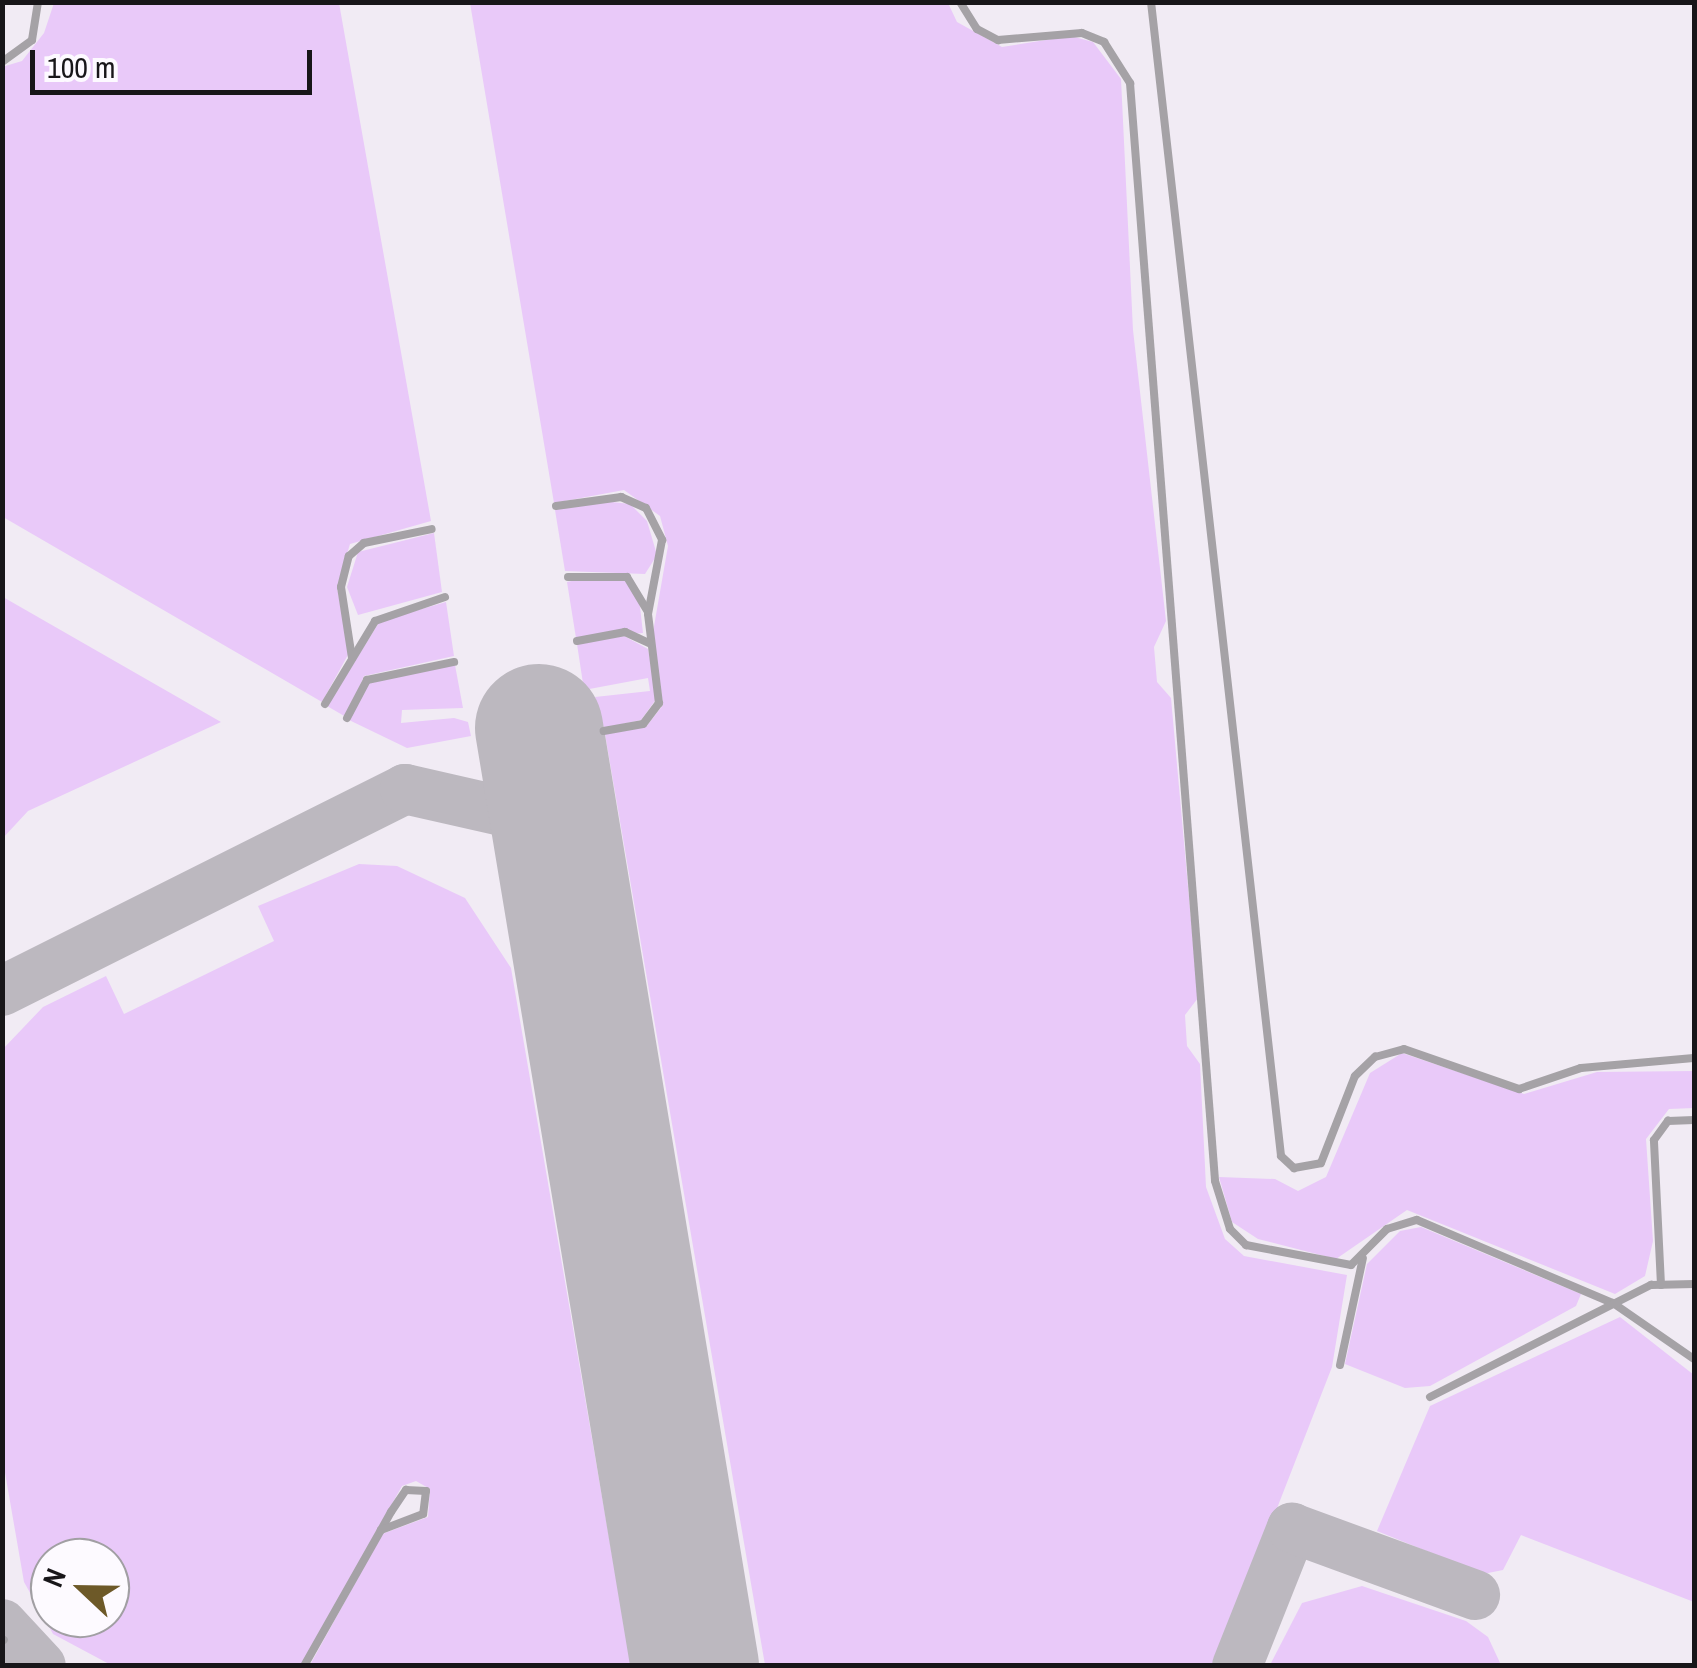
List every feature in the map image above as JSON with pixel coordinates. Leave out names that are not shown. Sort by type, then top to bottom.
[{"type":"lane","points":[[2,62],[32,40],[38,2]]},
{"type":"lane","points":[[960,2],[977,28],[998,40],[1082,33],[1104,42],[1130,82],[1215,1181],[1230,1229],[1246,1245],[1333,1266],[1363,1258]]},
{"type":"lane","points":[[1151,2],[1281,1156],[1294,1168],[1321,1163],[1355,1076],[1375,1056],[1404,1048],[1519,1089],[1580,1068],[1694,1058]]},
{"type":"lane","points":[[556,506],[603,496],[646,508],[664,555],[648,614],[656,713],[604,731]]},
{"type":"lane","points":[[352,658],[341,588],[349,556],[364,543],[432,529]]},
{"type":"lane","points":[[568,577],[627,577],[648,614]]},
{"type":"lane","points":[[324,704],[387,611],[445,597]]},
{"type":"lane","points":[[577,641],[625,632],[650,644]]},
{"type":"lane","points":[[347,718],[367,680],[454,662]]},
{"type":"lane","points":[[1661,1285],[1654,1140],[1668,1122],[1694,1120]]},
{"type":"lane","points":[[1340,1365],[1363,1258],[1387,1229],[1417,1220],[1612,1303],[1694,1360]]},
{"type":"lane","points":[[1430,1396],[1612,1303],[1661,1285],[1694,1284]]},
{"type":"lane","points":[[304,1666],[380,1530],[406,1490],[426,1491],[423,1514],[380,1530]]},
{"type":"shaded area","points":[[54,3],[339,3],[431,521],[350,544],[337,587],[349,653],[322,702],[3,517],[2,67],[22,61],[44,33]]},
{"type":"shaded area","points":[[470,3],[948,3],[957,22],[1002,47],[1071,36],[1093,42],[1121,79],[1133,330],[1166,621],[1154,647],[1157,682],[1171,698],[1198,998],[1185,1015],[1187,1046],[1200,1064],[1206,1187],[1225,1239],[1244,1256],[1347,1275],[1332,1367],[1216,1665],[765,1665],[605,734],[646,727],[663,705],[653,632],[668,546],[660,516],[624,490],[554,503]]},
{"type":"shaded area","points":[[603,501],[630,504],[647,521],[657,555],[645,574],[565,571],[555,510]]},
{"type":"shaded area","points":[[434,533],[442,592],[358,615],[347,587],[358,552]]},
{"type":"shaded area","points":[[599,575],[625,580],[639,598],[643,633],[576,638],[567,582]]},
{"type":"shaded area","points":[[3,597],[221,722],[28,811],[3,838]]},
{"type":"shaded area","points":[[446,602],[454,656],[364,676],[346,717],[327,706],[380,621]]},
{"type":"shaded area","points":[[624,636],[648,649],[657,698],[641,720],[604,728],[595,697],[650,691],[648,678],[584,690],[577,644]]},
{"type":"shaded area","points":[[455,665],[463,708],[402,710],[401,723],[454,718],[468,722],[471,736],[407,748],[349,720],[369,682]]},
{"type":"shaded area","points":[[359,864],[397,866],[465,898],[511,968],[631,1665],[310,1665],[382,1534],[428,1517],[430,1489],[416,1481],[402,1486],[301,1665],[111,1665],[60,1638],[130,1638],[130,1538],[30,1538],[30,1593],[24,1582],[3,1461],[2,1050],[43,1007],[106,976],[124,1014],[274,941],[258,906]]},
{"type":"shaded area","points":[[1402,1053],[1524,1094],[1597,1072],[1694,1071],[1694,1108],[1669,1109],[1646,1139],[1653,1241],[1645,1276],[1615,1294],[1407,1210],[1336,1259],[1258,1239],[1232,1222],[1219,1177],[1275,1179],[1298,1191],[1326,1177],[1370,1073]]},
{"type":"shaded area","points":[[1421,1227],[1581,1294],[1576,1306],[1430,1386],[1405,1388],[1345,1364],[1367,1264],[1400,1231]]},
{"type":"shaded area","points":[[1620,1317],[1694,1375],[1694,1602],[1521,1535],[1503,1570],[1483,1574],[1377,1531],[1430,1406]]},
{"type":"shaded area","points":[[1362,1586],[1466,1621],[1488,1637],[1501,1665],[1270,1665],[1302,1603]]},
{"type":"taxiway","points":[[2,991],[405,789],[555,823]]},
{"type":"taxiway","points":[[1237,1666],[1292,1528],[1475,1595]]},
{"type":"taxiway","points":[[2,1624],[41,1666]]},
{"type":"runway","points":[[539,728],[695,1666]]}]
